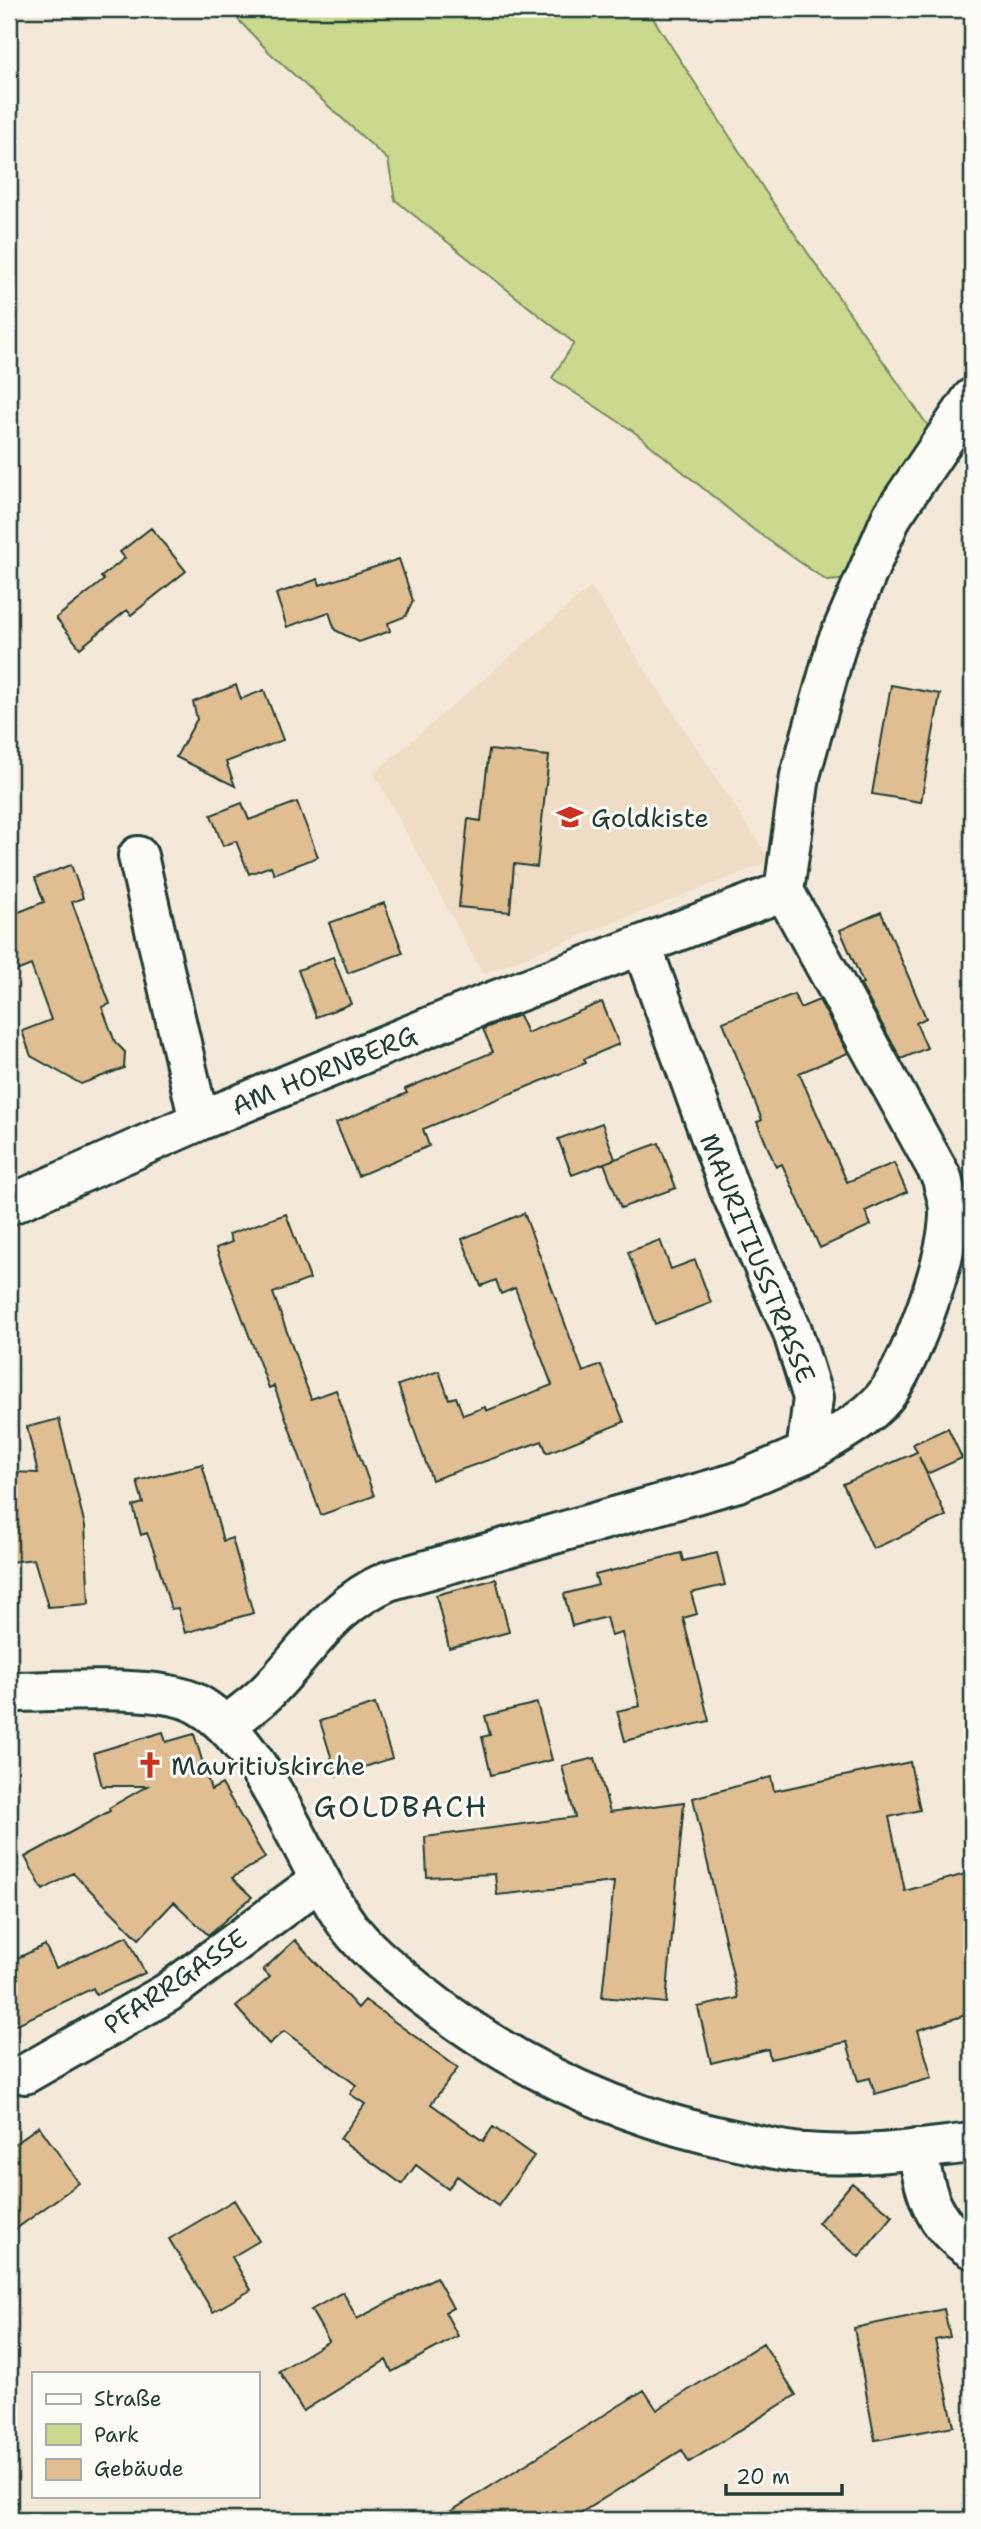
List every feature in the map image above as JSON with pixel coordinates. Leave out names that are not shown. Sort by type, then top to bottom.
[{"type":"street","points":[[227,1725],[268,1692],[334,1615],[360,1593],[388,1581],[738,1482],[806,1453],[861,1419],[891,1388],[924,1315],[944,1250],[950,1213],[942,1178],[784,891],[800,776],[837,643],[892,516],[972,398]]},
{"type":"street","points":[[138,856],[199,1121]]},
{"type":"street","points":[[642,946],[784,891]]},
{"type":"street","name":"AM HORNBERG","points":[[9,1205],[199,1121],[478,1007],[642,946]]},
{"type":"street","name":"MAURITIUSSTRASSE","points":[[642,946],[729,1188],[792,1330],[813,1398],[806,1453]]},
{"type":"street","points":[[9,1692],[143,1692],[191,1701],[227,1725],[251,1755],[320,1880],[350,1928],[383,1963],[442,2011],[515,2059],[597,2100],[691,2132],[801,2153],[845,2156],[972,2143]]},
{"type":"street","name":"PFARRGASSE","points":[[25,2074],[167,1993],[320,1880]]},
{"type":"street","points":[[918,2149],[926,2194],[938,2216],[958,2240],[972,2249]]},
{"type":"shaded area","name":"Goldkiste","points":[[591,587],[771,861],[483,974],[374,773]]},
{"type":"green space","points":[[228,9],[647,9],[769,197],[935,436],[853,579],[827,581],[754,530],[633,431],[552,378],[574,343],[395,200],[388,160],[270,53]]},
{"type":"building","points":[[151,528],[186,571],[131,615],[127,610],[80,648],[56,618],[104,580],[101,577],[125,558],[120,552]]},
{"type":"building","points":[[399,559],[413,601],[406,616],[388,623],[390,631],[359,642],[335,630],[329,612],[287,627],[276,594],[318,579],[320,585]]},
{"type":"building","points":[[236,685],[241,699],[264,690],[283,740],[226,762],[235,786],[176,757],[197,719],[193,702]]},
{"type":"building","points":[[891,685],[940,694],[921,802],[872,794]]},
{"type":"building","points":[[489,750],[549,756],[537,867],[514,864],[510,912],[459,907],[468,819],[481,821]]},
{"type":"building","points":[[297,802],[318,857],[274,874],[271,866],[249,874],[236,841],[223,846],[211,815],[242,803],[249,820]]},
{"type":"building","points":[[71,865],[83,898],[72,902],[110,1004],[102,1007],[115,1042],[125,1052],[124,1068],[81,1084],[31,1056],[22,1031],[51,1020],[31,965],[9,974],[9,916],[44,902],[35,878]]},
{"type":"building","points":[[384,903],[403,953],[348,973],[329,923]]},
{"type":"building","points":[[881,912],[926,1018],[916,1023],[927,1048],[901,1059],[860,984],[863,983],[840,930]]},
{"type":"building","points":[[333,957],[351,1004],[316,1017],[298,970]]},
{"type":"building","points":[[794,994],[800,1008],[819,1000],[848,1053],[799,1073],[847,1182],[894,1163],[907,1192],[865,1211],[871,1225],[820,1248],[782,1164],[776,1167],[757,1122],[762,1120],[723,1022]]},
{"type":"building","points":[[602,1002],[619,1044],[584,1059],[586,1063],[423,1129],[429,1146],[358,1176],[336,1123],[407,1093],[405,1089],[493,1052],[483,1029],[519,1015],[527,1033]]},
{"type":"building","points":[[602,1123],[615,1159],[572,1175],[558,1139]]},
{"type":"building","points":[[659,1143],[676,1188],[621,1208],[604,1163]]},
{"type":"building","points":[[524,1213],[583,1372],[601,1365],[624,1422],[547,1453],[542,1441],[432,1480],[398,1385],[439,1371],[449,1399],[456,1397],[463,1415],[485,1407],[486,1411],[552,1385],[515,1288],[501,1294],[496,1280],[481,1286],[462,1239]]},
{"type":"building","points":[[286,1214],[310,1279],[273,1293],[311,1399],[336,1390],[374,1496],[321,1515],[274,1386],[269,1388],[216,1248],[232,1242],[229,1234]]},
{"type":"building","points":[[660,1240],[671,1269],[695,1260],[711,1303],[655,1324],[628,1252]]},
{"type":"building","points":[[59,1419],[85,1526],[89,1604],[48,1607],[34,1559],[9,1562],[9,1472],[38,1473],[27,1427]]},
{"type":"building","points":[[948,1428],[962,1458],[927,1474],[919,1457],[946,1516],[873,1549],[843,1484],[917,1452],[913,1444]]},
{"type":"building","points":[[202,1464],[223,1541],[232,1538],[253,1613],[185,1633],[178,1608],[171,1609],[155,1554],[147,1533],[141,1535],[133,1506],[143,1503],[137,1481]]},
{"type":"building","points":[[681,1553],[683,1561],[717,1553],[725,1585],[691,1593],[697,1614],[683,1618],[709,1721],[625,1741],[617,1711],[640,1706],[622,1633],[611,1636],[606,1617],[572,1626],[564,1594],[598,1585],[595,1575]]},
{"type":"building","points":[[496,1579],[509,1632],[449,1648],[436,1595]]},
{"type":"building","points":[[537,1703],[552,1760],[491,1775],[482,1737],[490,1735],[485,1716]]},
{"type":"building","points":[[375,1704],[392,1758],[337,1776],[320,1721]]},
{"type":"building","points":[[163,1732],[166,1742],[194,1734],[211,1790],[222,1784],[265,1858],[232,1878],[252,1897],[208,1935],[174,1902],[139,1939],[73,1873],[43,1890],[25,1857],[110,1811],[109,1808],[147,1786],[102,1786],[93,1753]]},
{"type":"building","points":[[595,1758],[610,1812],[684,1802],[666,2003],[602,1997],[614,1882],[497,1895],[495,1874],[427,1877],[425,1837],[575,1817],[562,1766]]},
{"type":"building","points":[[910,1762],[920,1810],[889,1817],[905,1891],[972,1872],[972,2013],[918,2030],[932,2078],[875,2094],[870,2078],[858,2081],[847,2042],[770,2059],[768,2049],[711,2063],[698,2007],[738,1998],[693,1798],[771,1777],[774,1791]]},
{"type":"building","points":[[127,1936],[145,1973],[96,1995],[93,1988],[9,2028],[9,1962],[45,1945],[56,1968]]},
{"type":"building","points":[[295,1940],[358,2008],[365,2000],[458,2068],[431,2104],[483,2141],[493,2127],[534,2156],[498,2206],[457,2176],[448,2189],[416,2165],[402,2184],[340,2139],[365,2104],[350,2094],[356,2085],[284,2031],[269,2044],[236,2007],[270,1977],[263,1970]]},
{"type":"building","points":[[39,2126],[79,2183],[9,2234],[9,2148]]},
{"type":"building","points":[[852,2183],[893,2216],[859,2257],[818,2223]]},
{"type":"building","points":[[234,2200],[259,2241],[232,2257],[251,2290],[213,2312],[169,2239]]},
{"type":"building","points":[[436,2277],[453,2308],[445,2312],[458,2336],[392,2372],[386,2360],[303,2411],[279,2371],[329,2341],[311,2310],[343,2292],[357,2319]]},
{"type":"building","points":[[944,2309],[950,2337],[935,2340],[954,2426],[875,2440],[854,2328]]},
{"type":"building","points":[[763,2343],[796,2395],[689,2462],[682,2450],[569,2520],[437,2520],[644,2390],[657,2410]]},
{"type":"place","name":"Goldkiste","points":[[570,817]]},
{"type":"place","name":"Mauritiuskirche","points":[[150,1765]]},
{"type":"district","name":"GOLDBACH","points":[[401,1806]]}]
